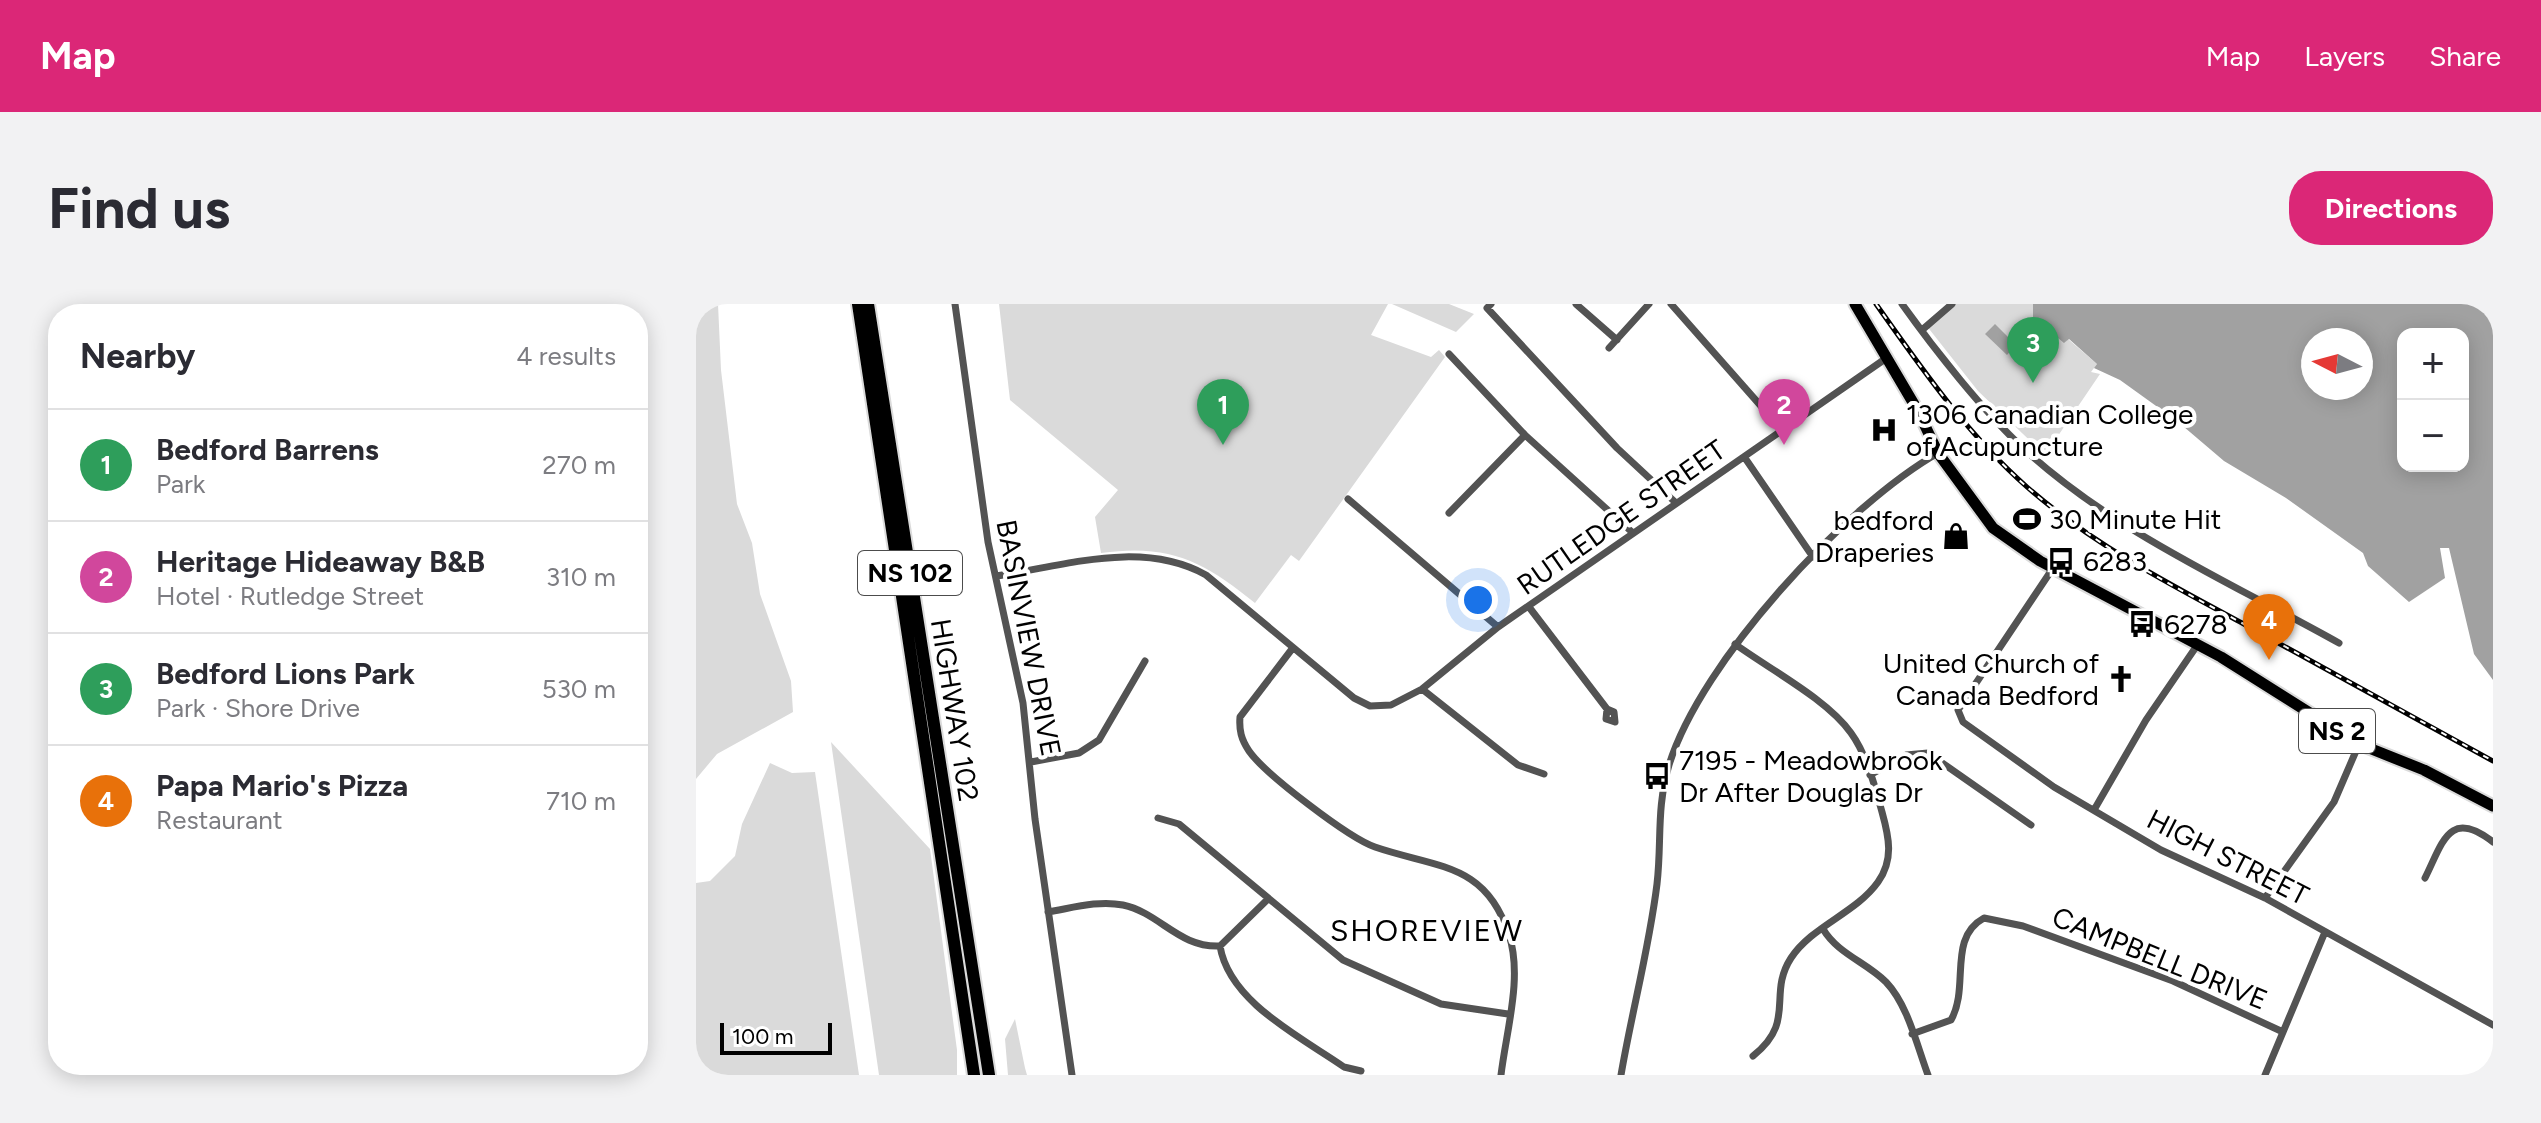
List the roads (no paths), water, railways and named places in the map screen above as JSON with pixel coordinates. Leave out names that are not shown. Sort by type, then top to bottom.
[{"type":"highway","name":"HIGHWAY 102","points":[[858,304],[974,1075]]},
{"type":"highway","name":"HIGHWAY 102","points":[[868,304],[989,1075]]},
{"type":"main road","name":"NS 2","points":[[1855,304],[1888,357],[1938,453],[1993,528],[2053,568],[2198,644],[2359,744],[2424,770],[2493,806]]},
{"type":"street","name":"BASINVIEW DRIVE","points":[[955,304],[977,472],[1023,703],[1048,912],[1072,1075]]},
{"type":"street","points":[[1576,304],[1617,340]]},
{"type":"street","points":[[1609,348],[1649,304]]},
{"type":"street","points":[[1671,304],[1783,431]]},
{"type":"street","points":[[1902,304],[1993,417],[2024,449],[2086,498],[2152,541],[2339,643]]},
{"type":"street","points":[[1922,330],[1952,304]]},
{"type":"street","points":[[1489,306],[1617,448],[1675,502]]},
{"type":"street","points":[[1449,354],[1525,435],[1633,533]]},
{"type":"street","name":"RUTLEDGE STREET","points":[[996,576],[1129,556],[1168,559],[1206,575],[1354,698],[1370,706],[1391,705],[1422,689],[1498,627],[1888,357]]},
{"type":"street","points":[[1449,513],[1525,435]]},
{"type":"street","points":[[1621,1075],[1658,881],[1659,806],[1679,737],[1735,644],[1813,557],[1879,495],[1938,453]]},
{"type":"street","points":[[1745,458],[1813,557]]},
{"type":"street","points":[[1348,499],[1498,627]]},
{"type":"street","name":"HIGH STREET","points":[[2053,568],[1958,710],[1963,722],[2014,760],[2161,850],[2265,898],[2493,1025]]},
{"type":"street","points":[[1529,607],[1607,709]]},
{"type":"street","points":[[1735,644],[1840,721],[1852,734],[1870,775],[1888,834],[1888,863],[1868,894],[1803,944],[1790,960],[1781,991],[1776,1032],[1753,1056]]},
{"type":"street","points":[[2094,810],[2158,701],[2198,644]]},
{"type":"street","points":[[1292,649],[1240,717],[1243,741],[1261,763],[1344,830],[1375,847],[1451,868],[1490,896],[1510,938],[1513,959],[1501,1075]]},
{"type":"street","points":[[1031,762],[1079,753],[1099,740],[1145,661]]},
{"type":"street","points":[[1422,689],[1518,765],[1544,774]]},
{"type":"street","points":[[2265,898],[2334,802],[2359,744]]},
{"type":"street","points":[[1870,775],[1906,755],[1928,753],[2031,825]]},
{"type":"street","points":[[1158,818],[1179,824],[1343,960],[1441,1004],[1508,1014]]},
{"type":"street","points":[[2425,878],[2448,832],[2459,827],[2470,827],[2493,842]]},
{"type":"street","points":[[1048,912],[1103,903],[1123,905],[1147,914],[1192,944],[1220,946],[1268,899]]},
{"type":"street","name":"CAMPBELL DRIVE","points":[[1912,1034],[1951,1020],[1960,996],[1964,939],[1972,924],[1984,918],[2023,926],[2173,981],[2283,1032]]},
{"type":"street","points":[[1823,929],[1830,940],[1885,982],[1912,1034],[1928,1075]]},
{"type":"street","points":[[2265,1075],[2325,932]]},
{"type":"street","points":[[1220,946],[1227,971],[1256,1004],[1344,1067],[1361,1071]]},
{"type":"railway","points":[[1876,304],[1965,423],[2005,467],[2077,526],[2158,577],[2493,761]]},
{"type":"place","name":"Bedford Lions Park","points":[[2033,383]]},
{"type":"place","name":"1306 Canadian College of Acupuncture","points":[[1884,430]]},
{"type":"place","name":"Bedford Barrens","points":[[1223,445]]},
{"type":"place","name":"Heritage Hideaway B&B","points":[[1784,445]]},
{"type":"place","name":"30 Minute Hit","points":[[2027,519]]},
{"type":"place","name":"bedford Draperies","points":[[1956,536]]},
{"type":"place","name":"6283","points":[[2061,561]]},
{"type":"place","name":"6278","points":[[2142,624]]},
{"type":"place","name":"Papa Mario's Pizza","points":[[2269,660]]},
{"type":"place","name":"United Church of Canada Bedford","points":[[2121,679]]},
{"type":"place","name":"7195 - Meadowbrook Dr After Douglas Dr","points":[[1657,776]]},
{"type":"district","name":"SHOREVIEW","points":[[1427,930]]}]
